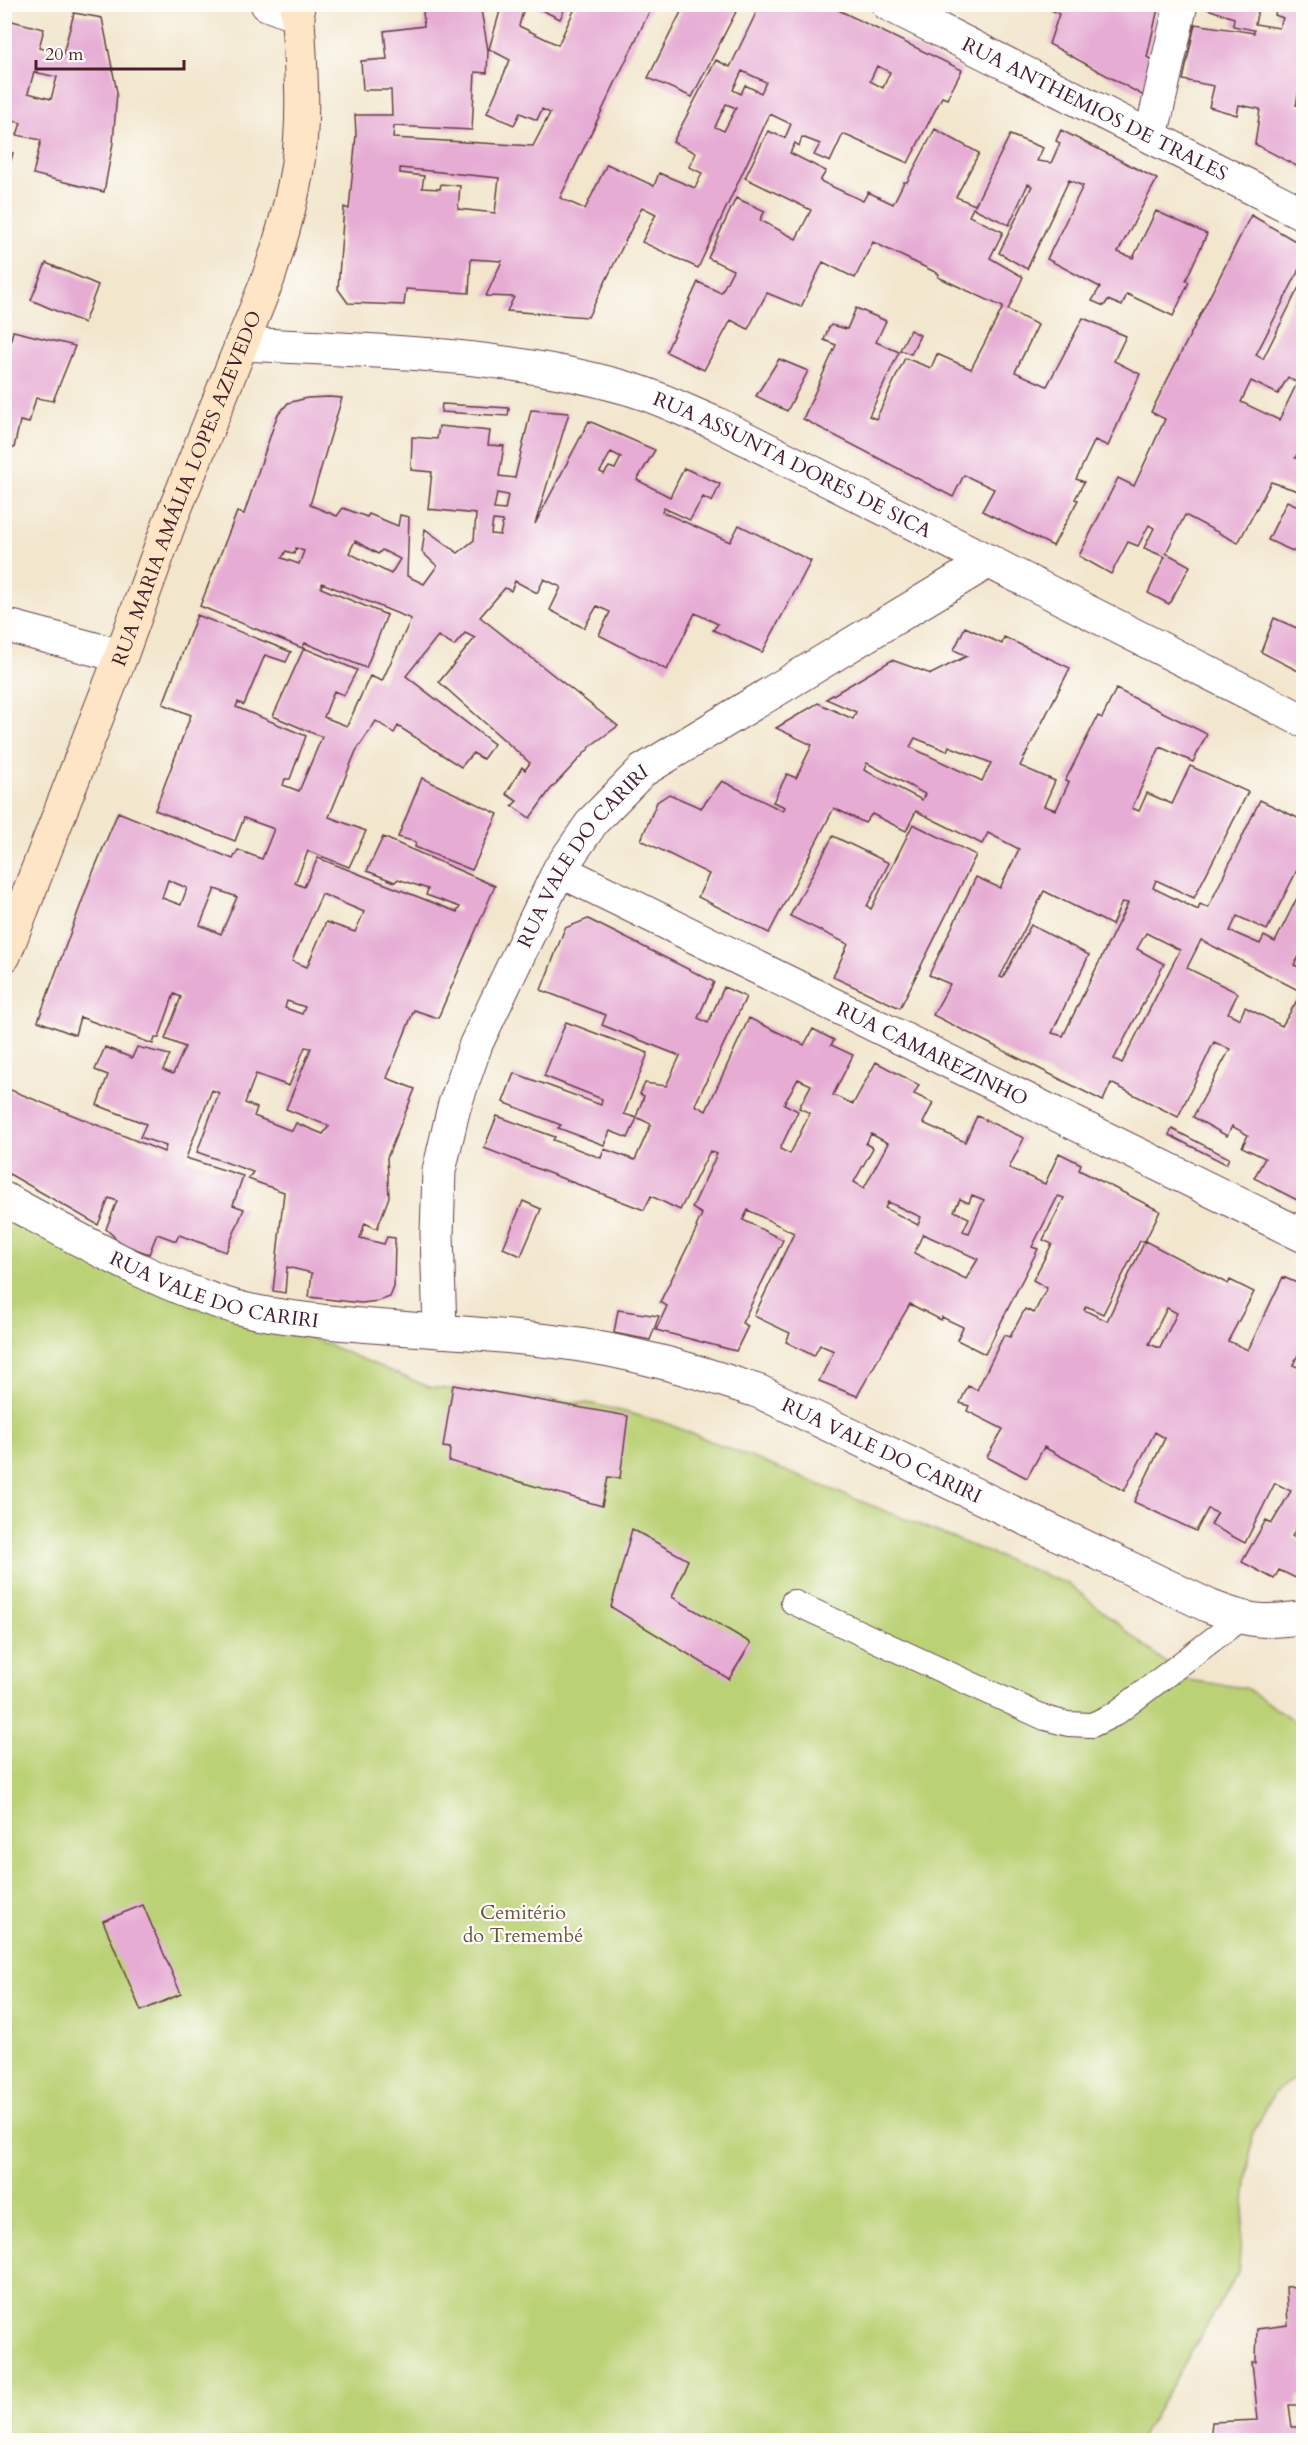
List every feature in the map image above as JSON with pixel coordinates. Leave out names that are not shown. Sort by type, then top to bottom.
[{"type":"main road","name":"RUA MARIA AMÁLIA LOPES AZEVEDO","points":[[4,956],[121,656],[169,524],[282,238],[297,168],[302,83],[298,10]]},
{"type":"street","points":[[267,4],[298,10]]},
{"type":"street","name":"RUA ANTHEMIOS DE TRALES","points":[[888,4],[1304,214]]},
{"type":"street","points":[[1151,136],[1181,4]]},
{"type":"street","name":"RUA ASSUNTA DORES DE SICA","points":[[241,344],[447,355],[549,369],[632,389],[715,423],[1304,721]]},
{"type":"street","name":"RUA VALE DO CARIRI","points":[[440,1331],[437,1234],[440,1171],[454,1107],[476,1044],[559,870],[593,821],[642,771],[989,561]]},
{"type":"street","points":[[4,625],[121,656]]},
{"type":"street","name":"RUA CAMAREZINHO","points":[[559,870],[1304,1236]]},
{"type":"street","name":"RUA VALE DO CARIRI","points":[[4,1199],[132,1265],[201,1295],[243,1309],[356,1325],[558,1342],[617,1352],[692,1370],[760,1392],[1198,1600],[1241,1618],[1273,1622],[1304,1617]]},
{"type":"lane","points":[[793,1602],[1045,1718],[1068,1724],[1092,1725],[1114,1714],[1241,1618]]},
{"type":"green space","name":"Cemitério do Tremembé","points":[[4,1210],[429,1387],[594,1404],[663,1422],[1070,1585],[1187,1680],[1246,1688],[1303,1727],[1303,2071],[1274,2093],[1252,2135],[1238,2272],[1140,2440],[5,2440]]},
{"type":"building","points":[[452,4],[480,4],[488,50],[487,73],[475,72],[472,130],[394,126],[393,138],[533,146],[550,113],[542,109],[537,120],[520,113],[514,125],[487,113],[510,60],[489,49],[502,4],[525,4],[519,26],[558,45],[577,4],[653,4],[560,198],[585,209],[607,164],[654,186],[659,173],[695,188],[702,173],[689,167],[696,153],[673,142],[716,60],[730,67],[757,11],[750,8],[751,4],[826,4],[962,70],[947,99],[942,97],[908,163],[843,134],[830,162],[814,155],[820,144],[802,137],[799,146],[795,143],[790,153],[826,171],[820,181],[863,201],[868,192],[893,204],[935,129],[979,153],[956,197],[975,205],[1010,135],[1043,148],[1037,161],[1051,163],[1060,143],[1056,141],[1061,130],[1157,179],[1118,252],[1133,258],[1156,211],[1207,234],[1173,316],[1127,294],[1122,306],[1108,300],[1104,306],[1092,301],[1100,287],[1047,259],[1083,186],[1069,180],[1027,269],[999,253],[1032,186],[1028,184],[1009,225],[973,208],[969,216],[1003,232],[990,258],[1023,277],[1008,310],[1038,325],[1015,372],[1047,386],[1083,318],[1126,336],[1114,361],[1140,374],[1108,446],[1095,440],[1076,479],[1084,482],[1075,499],[1078,500],[1053,546],[982,511],[994,489],[964,475],[953,497],[803,419],[836,345],[824,340],[828,329],[831,325],[847,329],[856,308],[886,321],[876,342],[899,352],[869,416],[876,419],[905,358],[931,368],[937,354],[971,369],[1003,307],[938,277],[939,274],[873,242],[855,278],[823,262],[801,307],[767,293],[748,329],[731,320],[704,370],[666,352],[698,282],[721,293],[733,270],[708,258],[736,198],[765,211],[760,220],[796,239],[811,210],[745,178],[768,131],[785,138],[791,124],[770,114],[698,268],[642,242],[656,214],[642,207],[588,317],[507,311],[514,297],[486,296],[502,261],[471,259],[469,293],[406,289],[404,305],[348,303],[338,289],[344,207],[349,209],[356,135],[355,115],[392,115],[391,90],[363,90],[361,61],[387,59],[384,31],[424,26],[423,10]],"holes":[[[877,66],[890,72],[883,88],[870,81]],[[742,71],[766,82],[761,93],[745,85],[741,94],[733,90]],[[726,104],[736,108],[724,131],[715,127]],[[400,168],[499,178],[495,213],[458,209],[460,186],[441,184],[440,189],[422,188],[424,176],[400,173]]]},
{"type":"building","points":[[529,4],[567,4],[560,19]]},
{"type":"building","points":[[685,4],[740,4],[692,97],[648,78]]},
{"type":"building","points":[[1040,4],[1159,4],[1147,57],[1159,64],[1144,96],[1049,44],[1059,14]]},
{"type":"building","points":[[1193,4],[1259,4],[1255,24],[1279,28],[1283,18],[1275,15],[1278,4],[1304,4],[1304,65],[1296,105],[1304,106],[1304,170],[1255,144],[1260,109],[1239,105],[1237,115],[1209,107],[1214,86],[1183,80],[1195,24],[1254,33],[1254,30],[1233,26],[1234,18]]},
{"type":"building","points":[[74,13],[102,18],[117,92],[113,143],[104,192],[33,174],[41,140],[17,135],[21,123],[4,118],[4,19],[44,29],[39,48],[63,54]],"holes":[[[34,72],[57,77],[51,99],[28,93]]]},
{"type":"building","points":[[4,151],[13,153],[5,182],[4,182]]},
{"type":"building","points":[[1251,215],[1304,246],[1304,260],[1256,355],[1263,359],[1304,277],[1304,442],[1295,458],[1304,462],[1304,487],[1301,492],[1271,482],[1238,543],[1185,515],[1166,553],[1190,566],[1169,604],[1148,593],[1165,557],[1144,548],[1154,528],[1149,525],[1138,546],[1128,542],[1111,574],[1079,556],[1118,478],[1134,486],[1165,419],[1151,412]],"holes":[[[1288,377],[1297,383],[1279,420],[1241,402],[1251,381],[1278,394]]]},
{"type":"building","points":[[46,263],[98,285],[84,323],[31,300]]},
{"type":"building","points":[[910,330],[920,335],[911,354],[900,350]]},
{"type":"building","points":[[13,331],[75,346],[53,401],[36,398],[29,423],[20,421],[14,448],[4,446],[4,351],[8,352]]},
{"type":"building","points":[[779,359],[808,371],[787,411],[756,396]]},
{"type":"building","points":[[307,398],[342,398],[310,505],[337,516],[343,508],[367,517],[369,514],[398,526],[400,515],[409,517],[407,576],[424,584],[437,566],[422,552],[425,529],[458,553],[474,540],[476,514],[428,509],[432,472],[411,470],[412,437],[437,439],[439,426],[490,431],[488,445],[504,446],[499,476],[515,478],[531,410],[569,413],[535,524],[589,421],[655,450],[637,480],[670,497],[684,468],[720,484],[712,502],[703,497],[690,520],[664,508],[662,512],[730,542],[739,525],[811,561],[762,652],[713,630],[718,624],[695,613],[667,670],[599,635],[610,612],[597,606],[584,628],[550,610],[561,587],[544,579],[537,593],[515,581],[511,591],[505,588],[480,617],[618,726],[593,744],[550,790],[530,818],[512,806],[517,801],[506,794],[522,767],[525,770],[530,763],[439,682],[475,638],[465,633],[454,646],[438,636],[406,676],[494,744],[483,759],[473,753],[461,767],[398,726],[394,733],[376,721],[356,751],[329,817],[366,831],[349,867],[308,851],[295,883],[304,887],[318,858],[457,912],[460,907],[426,895],[428,889],[398,879],[395,882],[367,871],[383,837],[495,886],[438,1018],[414,1010],[387,1078],[415,1089],[387,1158],[389,1197],[377,1229],[365,1223],[360,1238],[384,1244],[387,1237],[395,1238],[394,1287],[390,1297],[361,1303],[309,1297],[312,1273],[287,1267],[285,1293],[273,1291],[284,1192],[248,1179],[253,1172],[197,1152],[219,1093],[212,1090],[186,1158],[243,1176],[233,1205],[244,1209],[226,1252],[179,1235],[176,1241],[157,1234],[149,1254],[122,1244],[106,1229],[117,1201],[109,1198],[98,1225],[4,1171],[6,1088],[164,1152],[166,1146],[140,1137],[146,1124],[97,1105],[108,1075],[95,1070],[105,1047],[132,1058],[137,1047],[170,1055],[163,1070],[173,1074],[185,1047],[165,1039],[181,997],[174,994],[159,1038],[155,1038],[153,1044],[80,1017],[75,1035],[38,1021],[89,882],[118,812],[233,859],[238,850],[262,859],[274,829],[244,818],[235,841],[155,810],[191,715],[163,704],[197,615],[291,652],[286,662],[265,655],[244,705],[238,702],[236,707],[306,736],[290,779],[285,779],[283,785],[299,791],[322,737],[273,716],[304,648],[357,670],[344,695],[334,691],[324,717],[347,726],[370,676],[382,681],[411,619],[322,583],[321,588],[387,615],[366,668],[305,643],[302,648],[200,606],[237,512],[244,514],[277,416],[288,403]],"holes":[[[611,452],[621,457],[615,469],[609,467],[604,474],[600,472]],[[497,493],[508,495],[505,510],[494,509]],[[493,520],[503,521],[500,535],[491,534]],[[355,541],[378,554],[382,550],[400,559],[391,574],[349,553]],[[296,548],[304,551],[299,564],[282,558],[286,551],[294,554]],[[168,880],[187,888],[181,905],[162,898]],[[215,889],[237,897],[221,934],[200,925]],[[322,894],[364,912],[355,932],[326,922],[307,967],[292,961]],[[287,1001],[305,1007],[302,1014],[285,1008]],[[305,1047],[311,1048],[286,1109],[329,1126],[323,1134],[296,1123],[292,1131],[254,1116],[257,1108],[245,1103],[256,1074],[289,1086]]]},
{"type":"building","points":[[442,404],[509,408],[508,416],[441,412]]},
{"type":"building","points":[[1304,499],[1304,556],[1268,540],[1287,501],[1300,507]]},
{"type":"building","points":[[1274,618],[1299,629],[1304,620],[1304,674],[1261,652]]},
{"type":"building","points":[[965,627],[1002,644],[1004,637],[1070,668],[1020,766],[1055,781],[1044,806],[1056,810],[1069,782],[1065,781],[1098,716],[1102,718],[1116,689],[1207,734],[1193,762],[1160,747],[1132,808],[1139,811],[1147,793],[1172,804],[1190,766],[1248,792],[1194,898],[1156,880],[1153,888],[1198,910],[1200,904],[1208,908],[1260,800],[1304,821],[1304,856],[1267,930],[1237,916],[1230,931],[1260,944],[1264,936],[1275,942],[1304,884],[1304,947],[1294,965],[1304,969],[1304,1031],[1301,1035],[1304,1036],[1304,1197],[1301,1202],[1254,1178],[1265,1158],[1242,1147],[1248,1135],[1232,1126],[1227,1136],[1193,1117],[1230,1049],[1214,1042],[1178,1117],[1111,1083],[1103,1101],[933,1015],[950,984],[929,975],[976,877],[1000,888],[1019,849],[988,833],[982,844],[916,811],[906,831],[872,814],[865,823],[834,808],[769,933],[698,897],[709,874],[641,840],[657,802],[669,794],[701,808],[722,781],[783,811],[785,807],[773,802],[787,774],[796,778],[812,745],[776,728],[818,703],[853,719],[856,712],[826,699],[892,660],[931,674],[967,656],[954,650]],"holes":[[[915,738],[947,751],[949,746],[991,763],[982,781],[910,747]],[[867,763],[925,794],[922,800],[864,770]],[[1044,891],[1112,925],[1122,902],[1128,903],[1063,1036],[1052,1033],[1089,955],[1031,925],[1003,978],[1000,977]],[[1146,933],[1180,950],[1122,1063],[1114,1059],[1164,964],[1137,949]],[[1201,940],[1302,992],[1282,1026],[1245,1007],[1240,1019],[1228,1013],[1238,993],[1187,968]]]},
{"type":"building","points":[[422,778],[498,814],[472,870],[415,847],[416,842],[398,837]]},
{"type":"building","points":[[913,824],[976,855],[900,1008],[833,977],[848,944],[790,916],[833,836],[889,863],[867,906],[871,909]]},
{"type":"building","points":[[588,919],[714,982],[698,1018],[708,1023],[724,987],[746,997],[695,1105],[706,1111],[749,1018],[804,1045],[813,1029],[834,1040],[831,1045],[853,1055],[833,1095],[853,1104],[876,1062],[919,1085],[914,1094],[933,1103],[923,1123],[965,1142],[977,1116],[1024,1138],[1009,1168],[1045,1184],[1059,1153],[1081,1164],[1079,1170],[1160,1211],[1145,1241],[1228,1284],[1230,1280],[1254,1292],[1228,1341],[1248,1350],[1283,1277],[1304,1286],[1304,1343],[1293,1365],[1304,1370],[1304,1515],[1292,1536],[1304,1543],[1304,1575],[1300,1580],[1279,1570],[1274,1579],[1242,1562],[1266,1520],[1272,1523],[1291,1491],[1275,1483],[1245,1543],[1211,1525],[1217,1513],[1208,1509],[1196,1531],[1134,1502],[1165,1438],[1155,1432],[1124,1491],[1044,1447],[1027,1478],[987,1457],[1003,1429],[967,1411],[969,1406],[960,1403],[968,1386],[977,1390],[1004,1335],[1010,1337],[1025,1309],[1034,1313],[1047,1288],[1033,1280],[1052,1244],[1043,1240],[1064,1198],[1058,1196],[1032,1247],[1038,1249],[985,1354],[957,1340],[963,1327],[942,1317],[941,1320],[910,1304],[857,1396],[819,1381],[834,1351],[820,1345],[814,1356],[786,1342],[790,1333],[754,1316],[794,1233],[748,1210],[743,1220],[783,1240],[742,1323],[748,1326],[736,1351],[656,1330],[667,1306],[660,1302],[702,1214],[692,1208],[717,1154],[710,1151],[680,1210],[651,1196],[644,1210],[484,1148],[497,1116],[555,1137],[553,1140],[601,1158],[604,1149],[635,1160],[651,1124],[636,1117],[644,1096],[640,1094],[645,1083],[666,1086],[680,1056],[602,1025],[606,1015],[541,990],[565,928]],"holes":[[[798,1079],[811,1085],[799,1108],[810,1113],[790,1154],[780,1149],[798,1111],[784,1104]],[[871,1134],[888,1143],[864,1188],[854,1182],[873,1148],[866,1144]],[[972,1195],[984,1200],[969,1233],[963,1231],[969,1218],[954,1211],[960,1199],[969,1203]],[[888,1202],[921,1217],[918,1225],[885,1208]],[[923,1234],[978,1259],[966,1279],[914,1253]],[[1140,1241],[1145,1241],[1107,1321],[1084,1310],[1086,1306],[1103,1314]],[[1167,1308],[1177,1313],[1160,1348],[1149,1344]]]},
{"type":"building","points":[[566,1022],[648,1053],[624,1114],[637,1118],[628,1138],[610,1131],[604,1145],[558,1128],[561,1125],[503,1102],[514,1073],[601,1105],[602,1099],[544,1076]]},
{"type":"building","points":[[1172,1129],[1229,1158],[1226,1164],[1169,1135]]},
{"type":"building","points":[[523,1201],[541,1209],[521,1256],[503,1248]]},
{"type":"building","points":[[618,1310],[659,1316],[650,1340],[614,1333]]},
{"type":"building","points":[[453,1385],[628,1416],[620,1478],[608,1477],[602,1506],[449,1461],[450,1448],[443,1447]]},
{"type":"building","points":[[632,1529],[688,1560],[672,1597],[751,1643],[729,1679],[611,1607]]},
{"type":"building","points":[[143,1905],[181,1994],[141,2011],[103,1921]]},
{"type":"building","points":[[1304,2286],[1304,2396],[1298,2396],[1298,2405],[1289,2405],[1292,2427],[1304,2427],[1304,2440],[1210,2440],[1212,2422],[1258,2420],[1252,2362],[1256,2362],[1257,2329],[1288,2325],[1286,2287]]}]
